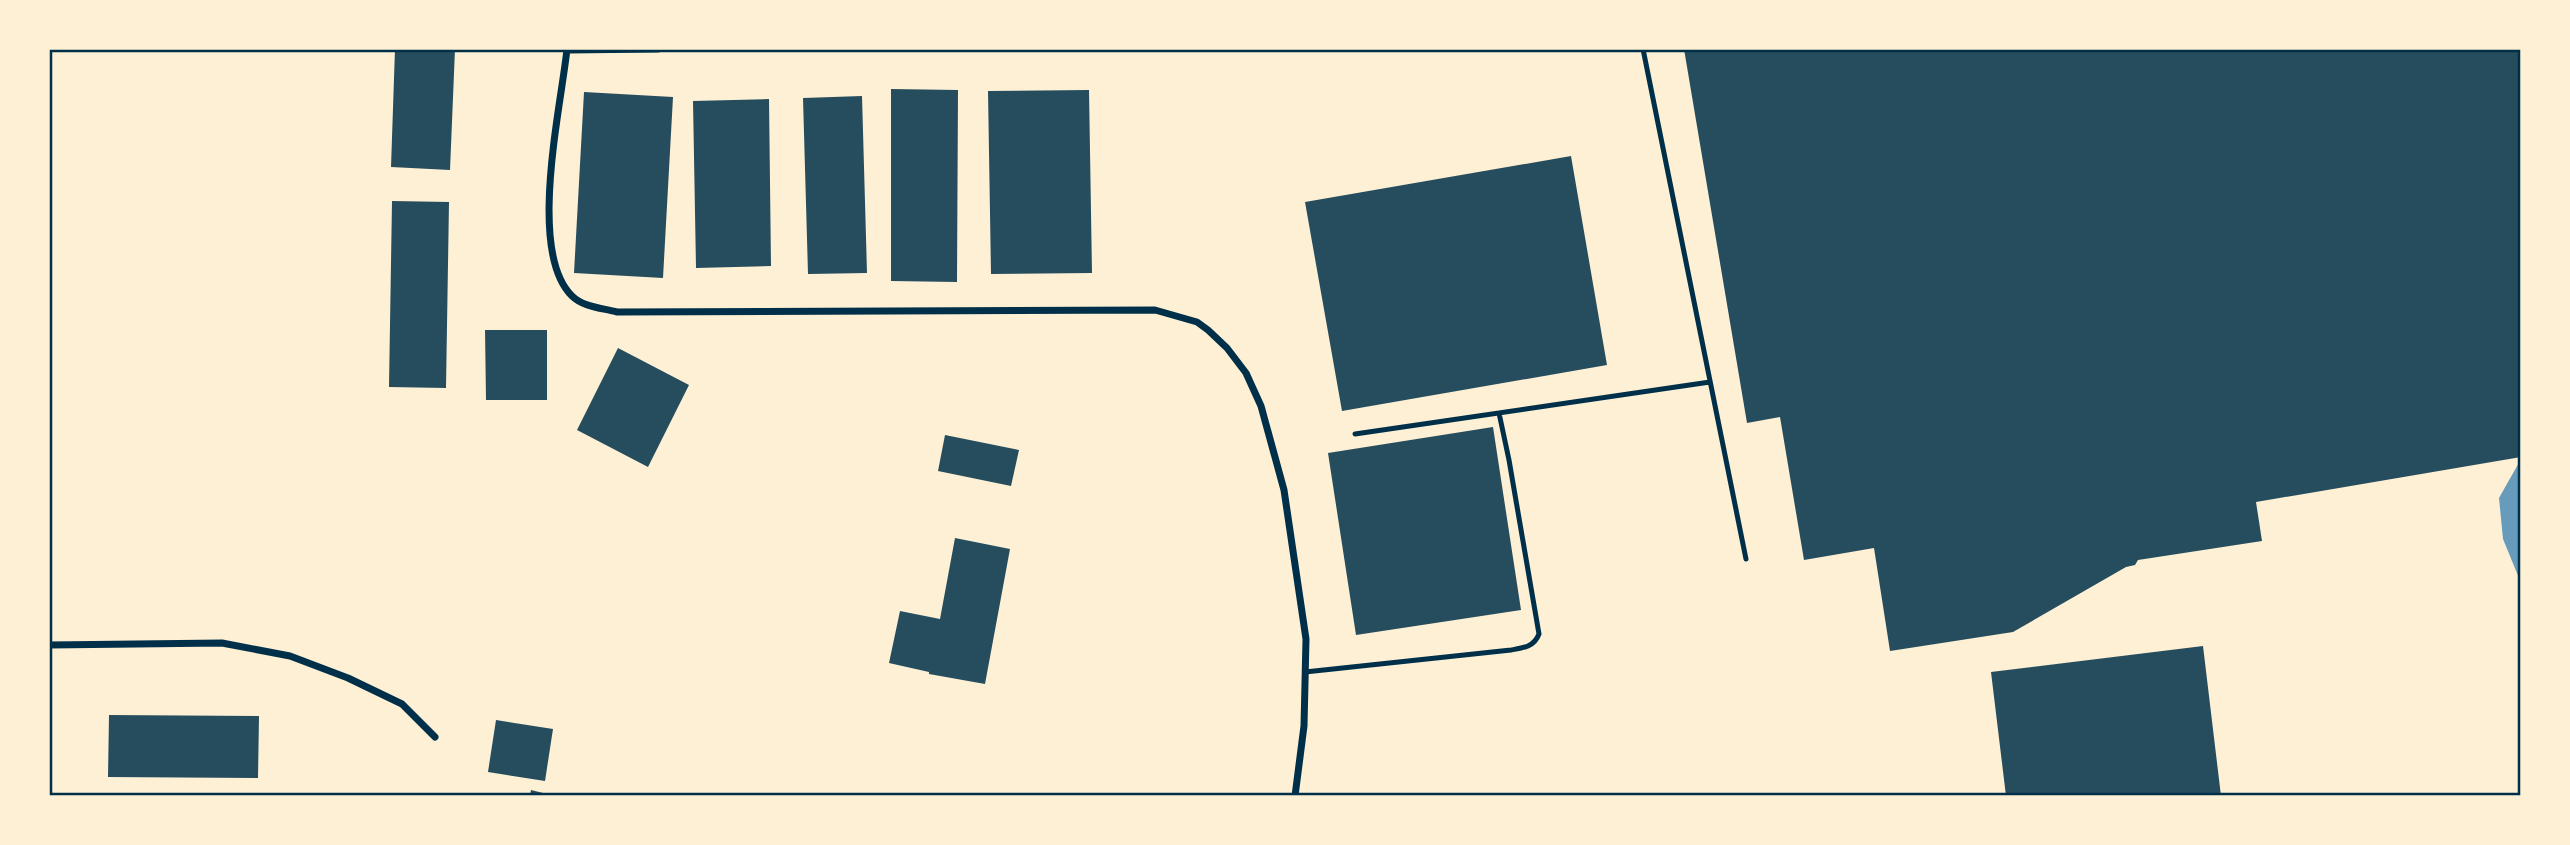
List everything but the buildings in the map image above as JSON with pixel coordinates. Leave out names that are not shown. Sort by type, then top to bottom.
[{"type":"street","points":[[658,49],[567,50],[548,207],[557,271],[569,293],[579,301],[617,312],[1156,310],[1197,322],[1227,348],[1246,373],[1261,406],[1284,490],[1306,639],[1304,726],[1295,796]]},
{"type":"street","points":[[49,645],[222,643],[290,656],[348,678],[402,704],[435,737]]},
{"type":"lane","points":[[1643,49],[1746,559]]},
{"type":"lane","points":[[1355,434],[1710,382]]},
{"type":"lane","points":[[1305,672],[1511,650],[1525,648],[1536,641],[1539,634],[1510,460],[1499,413]]},
{"type":"water","points":[[2521,459],[2521,583],[2503,539],[2499,498]]}]
